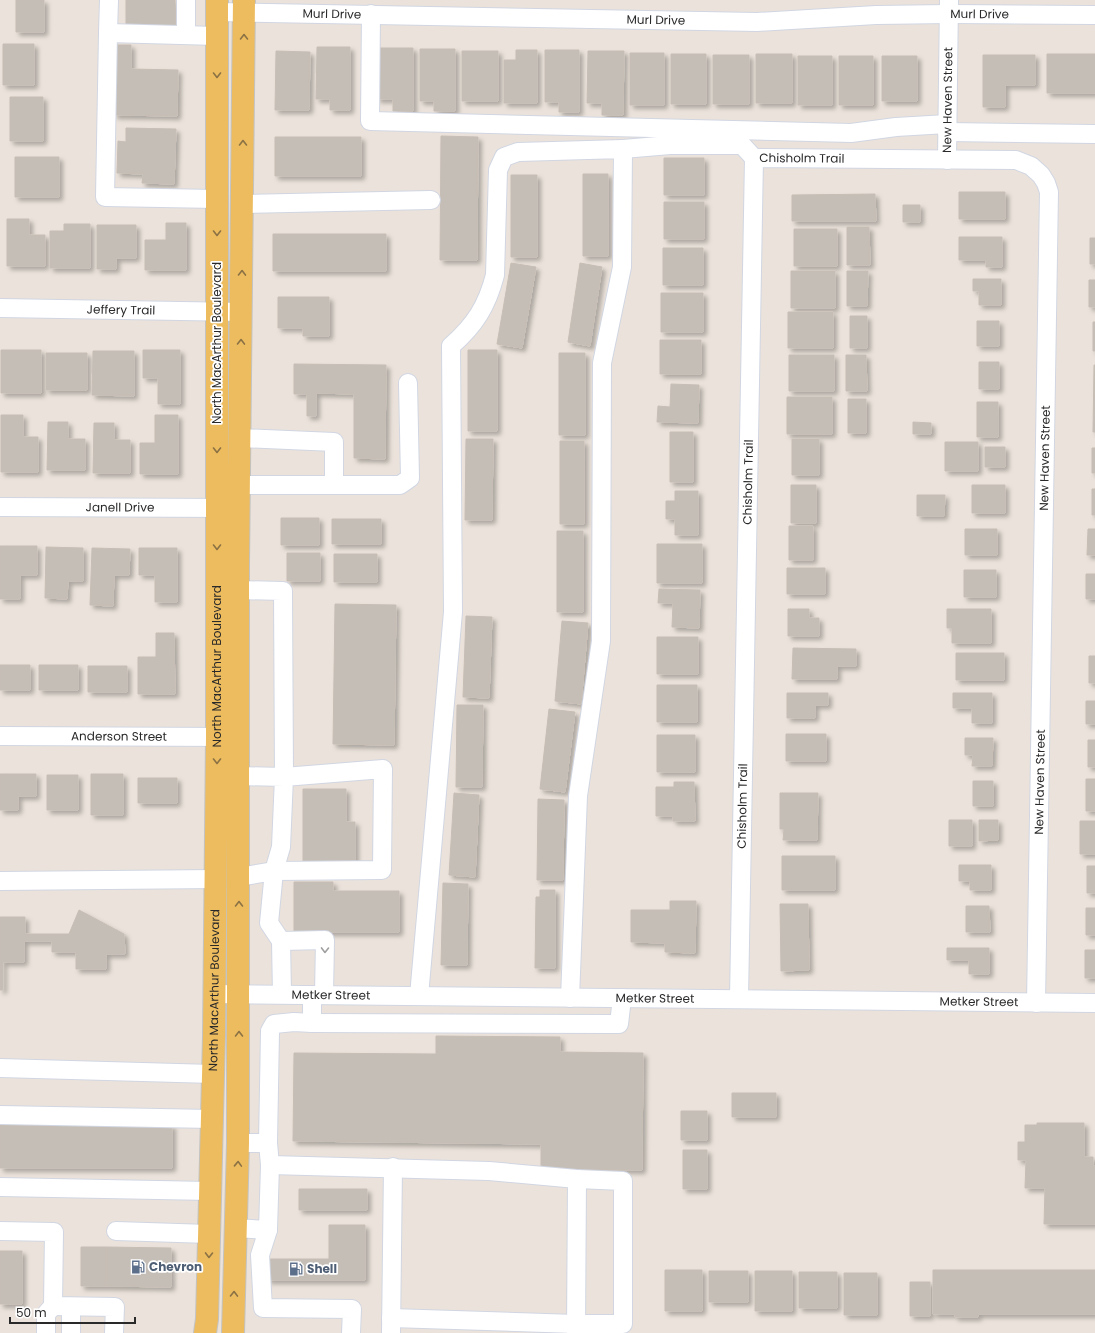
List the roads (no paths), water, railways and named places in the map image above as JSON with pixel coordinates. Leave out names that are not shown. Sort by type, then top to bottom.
[{"type":"main road","name":"North MacArthur Boulevard","points":[[205,1333],[207,1319],[215,994],[217,737],[217,6]]},
{"type":"main road","name":"North MacArthur Boulevard","points":[[233,1333],[238,1143],[238,590],[244,6]]},
{"type":"main road","points":[[214,1036],[223,1073],[226,1120],[230,1135],[233,1140],[238,1143]]},
{"type":"street","points":[[109,0],[105,197],[217,199]]},
{"type":"street","points":[[186,0],[186,35]]},
{"type":"street","name":"Murl Drive","points":[[217,6],[244,6],[371,14],[394,7],[757,22],[876,14],[949,7],[1095,15]]},
{"type":"street","name":"New Haven Street","points":[[949,7],[947,160],[1016,160],[1031,166],[1041,175],[1049,192],[1036,1003]]},
{"type":"street","points":[[371,14],[370,121],[851,133],[896,127],[1095,134]]},
{"type":"street","points":[[108,33],[217,36]]},
{"type":"street","points":[[419,996],[453,612],[451,346],[479,317],[491,290],[495,275],[498,170],[504,157],[518,152],[623,149],[670,145],[742,145],[754,158]]},
{"type":"street","points":[[570,998],[578,796],[600,641],[602,363],[622,267],[623,149]]},
{"type":"street","name":"Chisholm Trail","points":[[739,999],[754,158],[947,160]]},
{"type":"street","points":[[243,204],[431,200]]},
{"type":"street","name":"Jeffery Trail","points":[[0,308],[241,312]]},
{"type":"street","points":[[239,485],[400,485],[410,478],[408,383]]},
{"type":"street","points":[[240,438],[334,442],[334,485]]},
{"type":"street","name":"Janell Drive","points":[[0,507],[239,508]]},
{"type":"street","points":[[238,590],[283,591],[284,777],[281,847],[274,871],[269,923],[282,941],[282,994]]},
{"type":"street","name":"Anderson Street","points":[[0,736],[239,737]]},
{"type":"street","points":[[239,776],[284,777],[383,768],[382,870],[274,871],[239,877]]},
{"type":"street","points":[[0,882],[216,879]]},
{"type":"street","points":[[282,941],[325,940],[318,995],[312,1023]]},
{"type":"street","name":"Metker Street","points":[[215,994],[1095,1003]]},
{"type":"street","points":[[351,1333],[352,1309],[263,1308],[260,1256],[268,1230],[270,1165],[268,1143],[270,1031],[274,1024],[294,1022],[619,1024],[622,998]]},
{"type":"street","points":[[0,1068],[213,1074]]},
{"type":"street","points":[[0,1115],[212,1119]]},
{"type":"street","points":[[238,1143],[268,1143]]},
{"type":"street","points":[[270,1165],[393,1167],[517,1172],[577,1180],[622,1181],[623,1324],[576,1329],[391,1326],[393,1167]]},
{"type":"street","points":[[576,1329],[577,1180]]},
{"type":"street","points":[[0,1187],[210,1191]]},
{"type":"street","points":[[235,1228],[268,1230]]},
{"type":"street","points":[[0,1231],[54,1232],[53,1306],[46,1314],[46,1333]]},
{"type":"street","points":[[116,1231],[209,1234]]},
{"type":"street","points":[[53,1306],[115,1307],[114,1333]]},
{"type":"street","points":[[71,1333],[72,1307]]},
{"type":"place","name":"Chevron","points":[[138,1267]]},
{"type":"place","name":"Shell","points":[[296,1269]]}]
